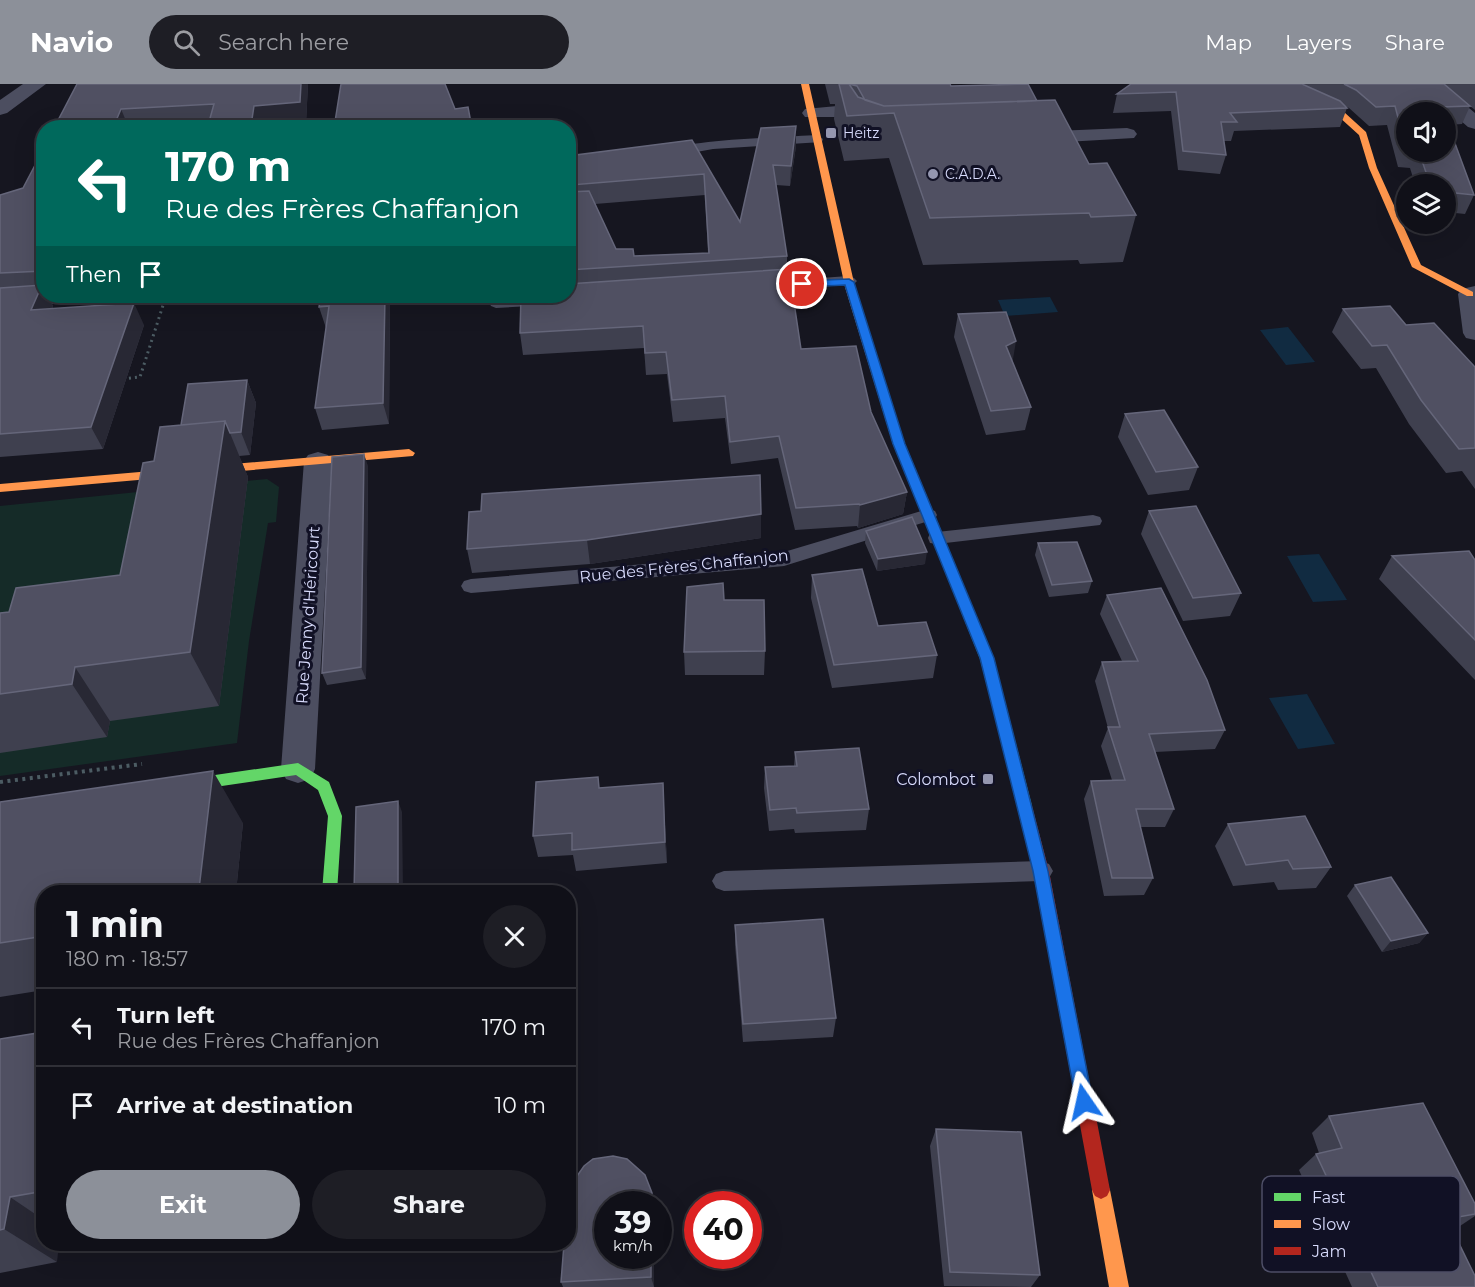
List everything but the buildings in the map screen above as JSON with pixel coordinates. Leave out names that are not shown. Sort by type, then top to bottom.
[{"type":"street","points":[[0,109],[36,84]]},
{"type":"street","points":[[806,84],[849,282],[899,444],[987,658],[1041,871],[1119,1287]]},
{"type":"street","points":[[1268,84],[1297,93],[1341,114],[1363,134],[1373,168],[1417,267],[1472,293],[1475,333]]},
{"type":"street","points":[[1428,84],[1475,123]]},
{"type":"street","points":[[812,112],[848,111],[858,134],[880,143]]},
{"type":"street","points":[[1009,138],[1127,134]]},
{"type":"street","points":[[0,488],[409,453]]},
{"type":"street","name":"Rue Jenny d'Héricourt","points":[[298,769],[318,461]]},
{"type":"street","points":[[161,789],[298,769],[324,786],[335,816],[330,885]]},
{"type":"lane","points":[[658,155],[713,145],[818,139]]},
{"type":"lane","points":[[743,288],[849,282]]},
{"type":"lane","points":[[0,303],[36,300]]},
{"type":"lane","name":"Rue des Frères Chaffanjon","points":[[471,586],[784,559],[928,515]]},
{"type":"lane","points":[[938,538],[1094,521]]},
{"type":"lane","points":[[724,881],[1041,871]]},
{"type":"path","points":[[117,379],[140,377],[164,303]]},
{"type":"green space","points":[[267,479],[279,487],[276,522],[268,523],[249,641],[237,743],[0,776],[0,506]]},
{"type":"water","points":[[1050,297],[1058,312],[1005,316],[998,300]]},
{"type":"water","points":[[1288,327],[1315,362],[1286,365],[1260,330]]},
{"type":"water","points":[[1319,554],[1347,600],[1313,602],[1287,556]]},
{"type":"water","points":[[1307,694],[1335,744],[1298,749],[1269,698]]},
{"type":"traffic: fast","points":[[927,511],[987,659],[1025,806]]},
{"type":"traffic: fast","points":[[174,787],[298,769],[324,786],[335,816],[330,885]]},
{"type":"traffic: slow","points":[[805,84],[850,287],[899,444],[927,511]]},
{"type":"traffic: slow","points":[[1268,84],[1297,93],[1341,114],[1363,134],[1373,168],[1417,267],[1470,294]]},
{"type":"traffic: slow","points":[[0,488],[409,453]]},
{"type":"traffic: slow","points":[[1101,1190],[1119,1287]]},
{"type":"traffic: jam","points":[[1025,806],[1041,871],[1101,1190]]},
{"type":"place","name":"Heitz","points":[[831,133]]},
{"type":"place","name":"C.A.D.A.","points":[[933,174]]},
{"type":"place","name":"Colombot","points":[[988,779]]},
{"type":"route","points":[[802,284],[849,282],[899,444],[987,658],[1041,871],[1084,1102]]}]
